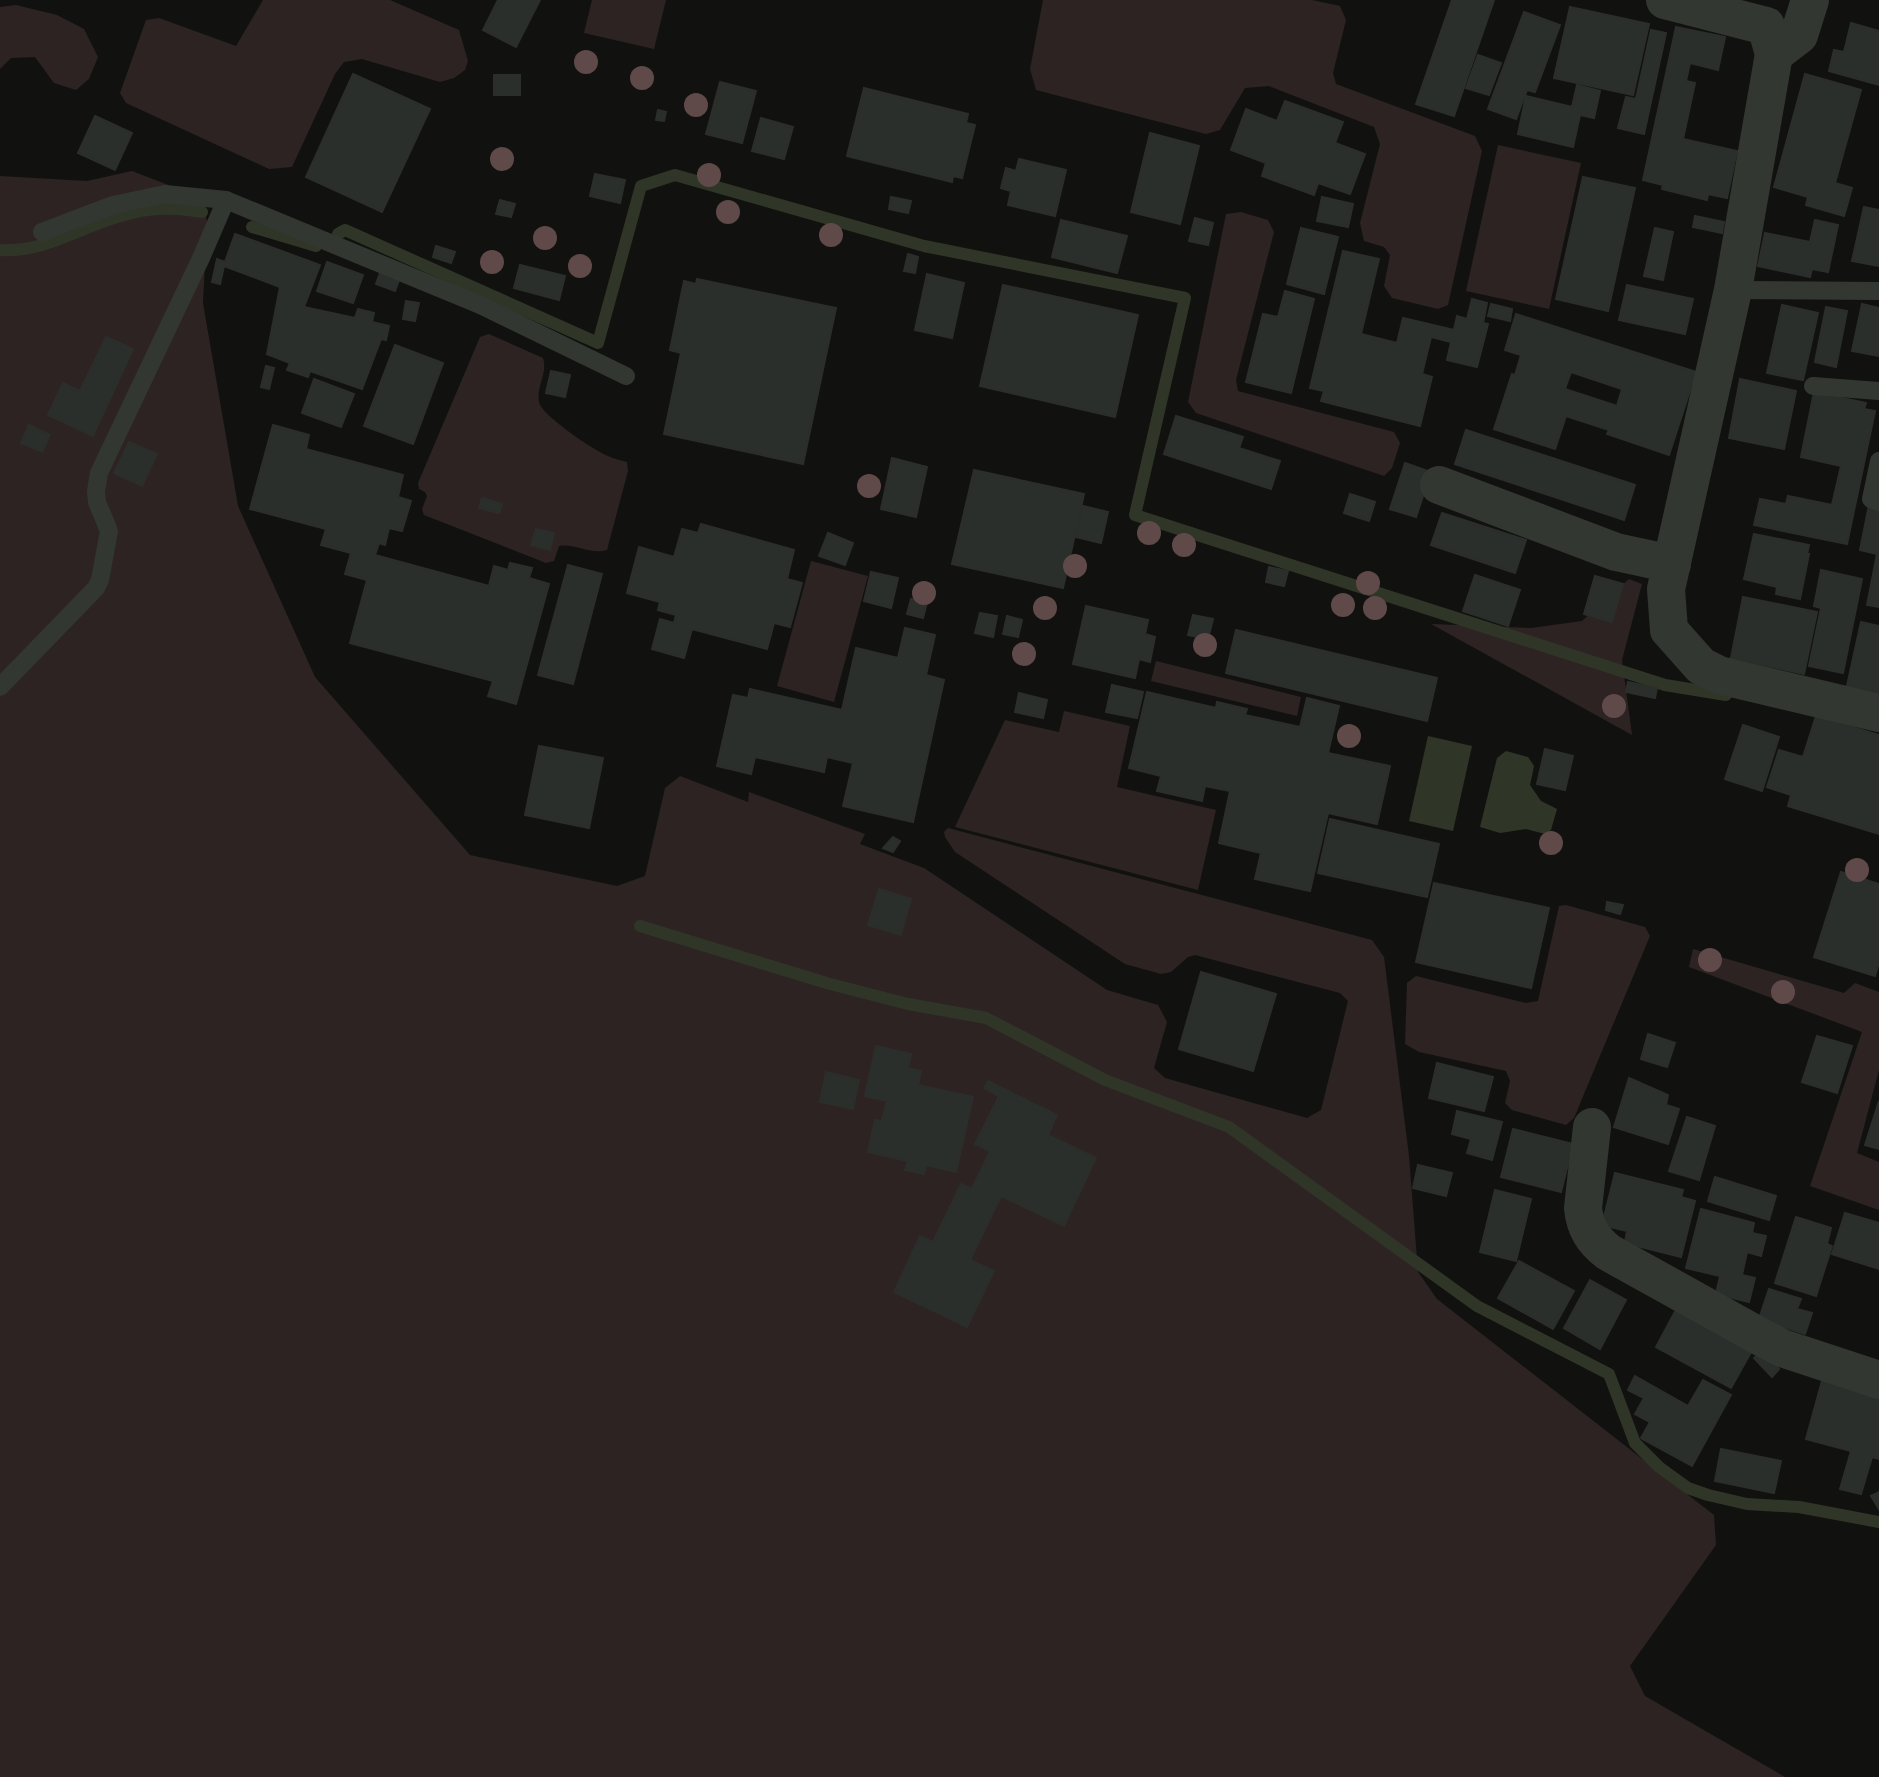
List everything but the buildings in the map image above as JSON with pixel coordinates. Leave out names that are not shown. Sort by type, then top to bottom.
[{"type":"street","points":[[1665,0],[1766,26],[1774,54],[1733,290],[1666,589],[1669,630],[1701,666],[1719,675],[1879,713]]},
{"type":"street","points":[[1774,54],[1799,35],[1810,0]]},
{"type":"street","points":[[1439,485],[1616,552],[1672,564]]},
{"type":"street","points":[[1592,1127],[1583,1208],[1593,1240],[1608,1252],[1770,1342],[1879,1380]]},
{"type":"lane","points":[[42,232],[113,205],[165,194],[226,200],[480,305],[626,376]]},
{"type":"lane","points":[[0,687],[96,588],[100,580],[109,531],[97,502],[99,473],[226,200]]},
{"type":"lane","points":[[1733,290],[1879,291]]},
{"type":"lane","points":[[1813,386],[1879,391]]},
{"type":"lane","points":[[1879,461],[1871,499],[1879,502]]},
{"type":"shaded area","points":[[263,0],[390,0],[459,30],[468,61],[465,70],[454,78],[440,82],[362,59],[344,62],[335,74],[292,167],[269,169],[126,103],[120,93],[146,20],[159,18],[236,46]]},
{"type":"shaded area","points":[[592,0],[666,0],[654,49],[584,33]]},
{"type":"shaded area","points":[[1043,0],[1312,0],[1340,6],[1346,20],[1333,73],[1336,84],[1475,136],[1482,151],[1448,305],[1438,309],[1392,298],[1384,286],[1390,255],[1384,247],[1364,241],[1360,223],[1380,144],[1374,127],[1269,86],[1245,88],[1220,130],[1206,134],[1036,90],[1030,69]]},
{"type":"shaded area","points":[[16,5],[57,15],[84,29],[98,57],[89,79],[76,90],[54,83],[35,57],[11,58],[0,69],[0,7]]},
{"type":"shaded area","points":[[1498,145],[1581,163],[1549,309],[1466,291]]},
{"type":"shaded area","points":[[132,171],[184,191],[203,205],[207,221],[203,303],[238,506],[315,677],[470,855],[617,886],[645,876],[665,788],[680,776],[748,802],[749,792],[865,834],[860,844],[924,868],[1107,990],[1158,1005],[1167,1022],[1154,1068],[1165,1078],[1307,1118],[1321,1110],[1348,1001],[1340,993],[1195,955],[1188,957],[1171,972],[1161,974],[1125,964],[955,852],[944,832],[948,828],[1372,940],[1384,957],[1409,1156],[1418,1272],[1437,1299],[1714,1515],[1716,1545],[1630,1666],[1645,1696],[1785,1777],[0,1777],[0,176],[87,181]]},
{"type":"shaded area","points":[[1241,212],[1268,220],[1274,232],[1236,380],[1238,391],[1394,432],[1400,443],[1392,468],[1384,476],[1196,413],[1188,402],[1226,214]]},
{"type":"shaded area","points":[[489,334],[543,358],[539,396],[542,408],[592,447],[627,462],[628,471],[607,550],[559,546],[554,561],[546,563],[424,515],[422,509],[427,496],[419,489],[418,483],[480,337]]},
{"type":"shaded area","points":[[811,561],[868,576],[834,702],[777,686]]},
{"type":"shaded area","points":[[1629,579],[1642,584],[1622,660],[1632,735],[1431,624],[1531,628],[1582,621]]},
{"type":"shaded area","points":[[1156,661],[1301,697],[1297,716],[1151,681]]},
{"type":"shaded area","points":[[1064,711],[1130,726],[1117,787],[1216,810],[1198,890],[955,827],[1005,720],[1059,732]]},
{"type":"shaded area","points":[[1428,736],[1472,746],[1453,831],[1409,821]]},
{"type":"shaded area","points":[[1506,751],[1528,757],[1534,766],[1530,785],[1541,801],[1557,809],[1551,830],[1545,834],[1526,829],[1500,833],[1480,827],[1497,758]]},
{"type":"shaded area","points":[[1566,905],[1645,927],[1650,936],[1574,1118],[1566,1125],[1512,1110],[1505,1103],[1510,1081],[1506,1071],[1419,1052],[1405,1044],[1407,983],[1416,976],[1526,1003],[1538,1001],[1559,906]]},
{"type":"shaded area","points":[[1693,949],[1844,993],[1855,983],[1879,992],[1879,1070],[1857,1153],[1879,1162],[1879,1210],[1810,1186],[1862,1032],[1689,967]]},
{"type":"waterway","points":[[338,234],[345,230],[598,343],[641,186],[675,175],[924,246],[1185,298],[1135,515],[1665,685],[1726,695]]},
{"type":"waterway","points":[[0,250],[32,248],[106,221],[152,209],[202,212]]},
{"type":"waterway","points":[[252,227],[316,246]]},
{"type":"waterway","points":[[640,926],[830,984],[908,1004],[986,1018],[1105,1080],[1229,1127],[1477,1306],[1609,1374],[1635,1443],[1659,1467],[1688,1488],[1747,1504],[1799,1507],[1879,1522]]}]
